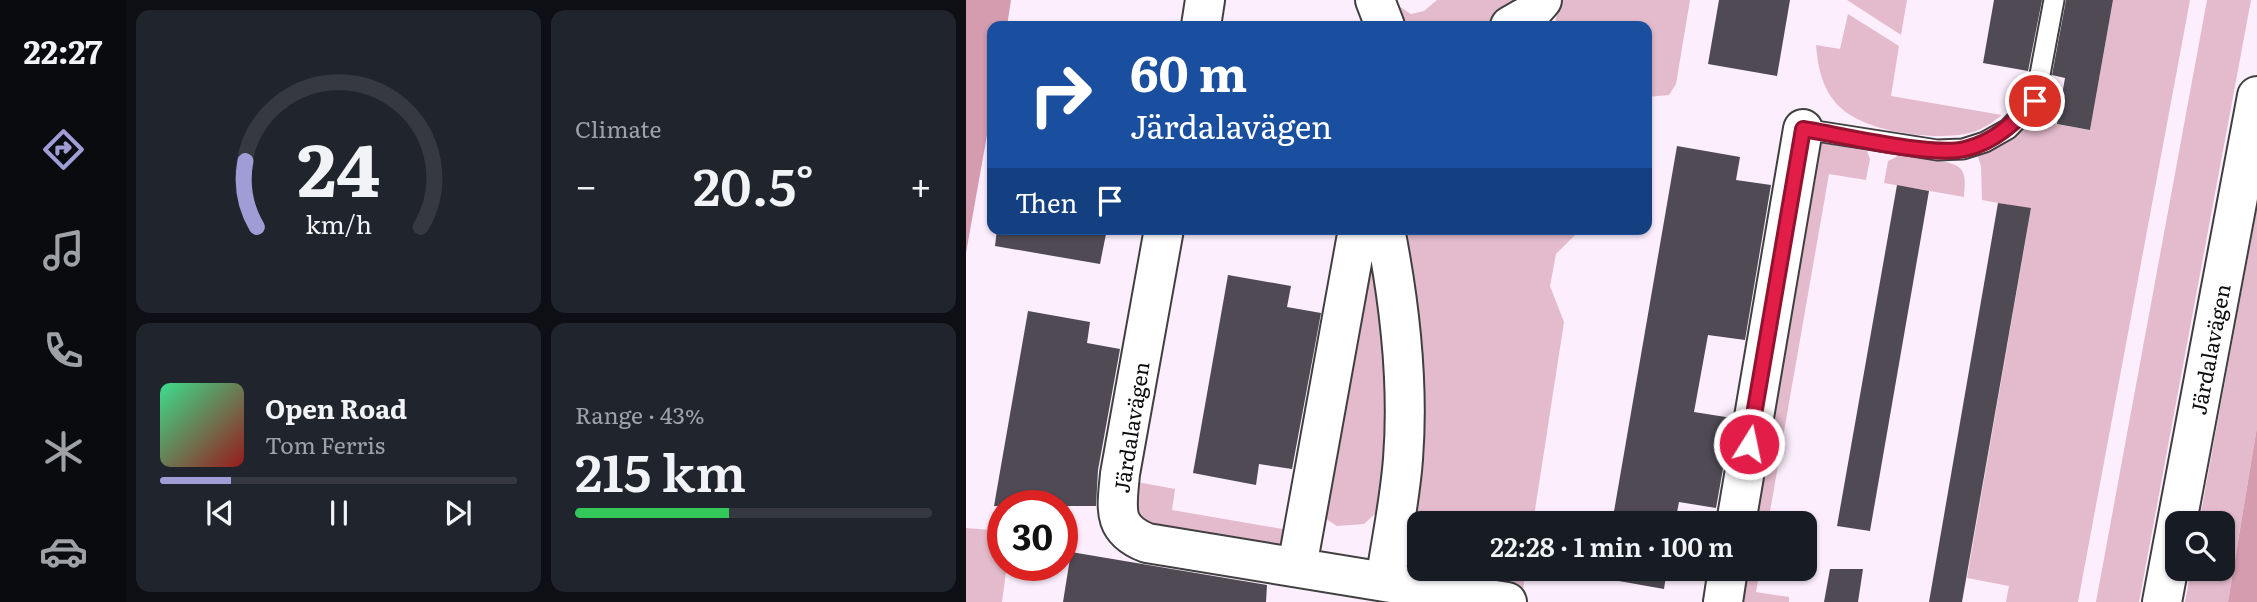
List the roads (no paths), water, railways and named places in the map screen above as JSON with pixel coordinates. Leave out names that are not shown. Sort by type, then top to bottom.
[{"type":"street","points":[[1202,21],[1205,0]]},
{"type":"street","points":[[1375,0],[1383,21]]},
{"type":"street","points":[[1519,21],[1529,15],[1542,0]]},
{"type":"street","name":"Järdalavägen","points":[[2162,602],[2257,96]]},
{"type":"street","points":[[1738,511],[1803,129]]},
{"type":"street","name":"Järdalavägen","points":[[1163,235],[1120,474],[1117,510],[1122,526],[1132,537],[1147,543],[1488,600]]},
{"type":"street","points":[[1297,567],[1357,235]]},
{"type":"street","points":[[1385,582],[1403,460],[1405,375],[1395,281],[1386,235]]},
{"type":"street","points":[[1723,602],[1726,581]]},
{"type":"lane","points":[[1803,129],[1937,150],[1963,149],[1985,142],[2008,129],[2035,101],[2054,0]]}]
